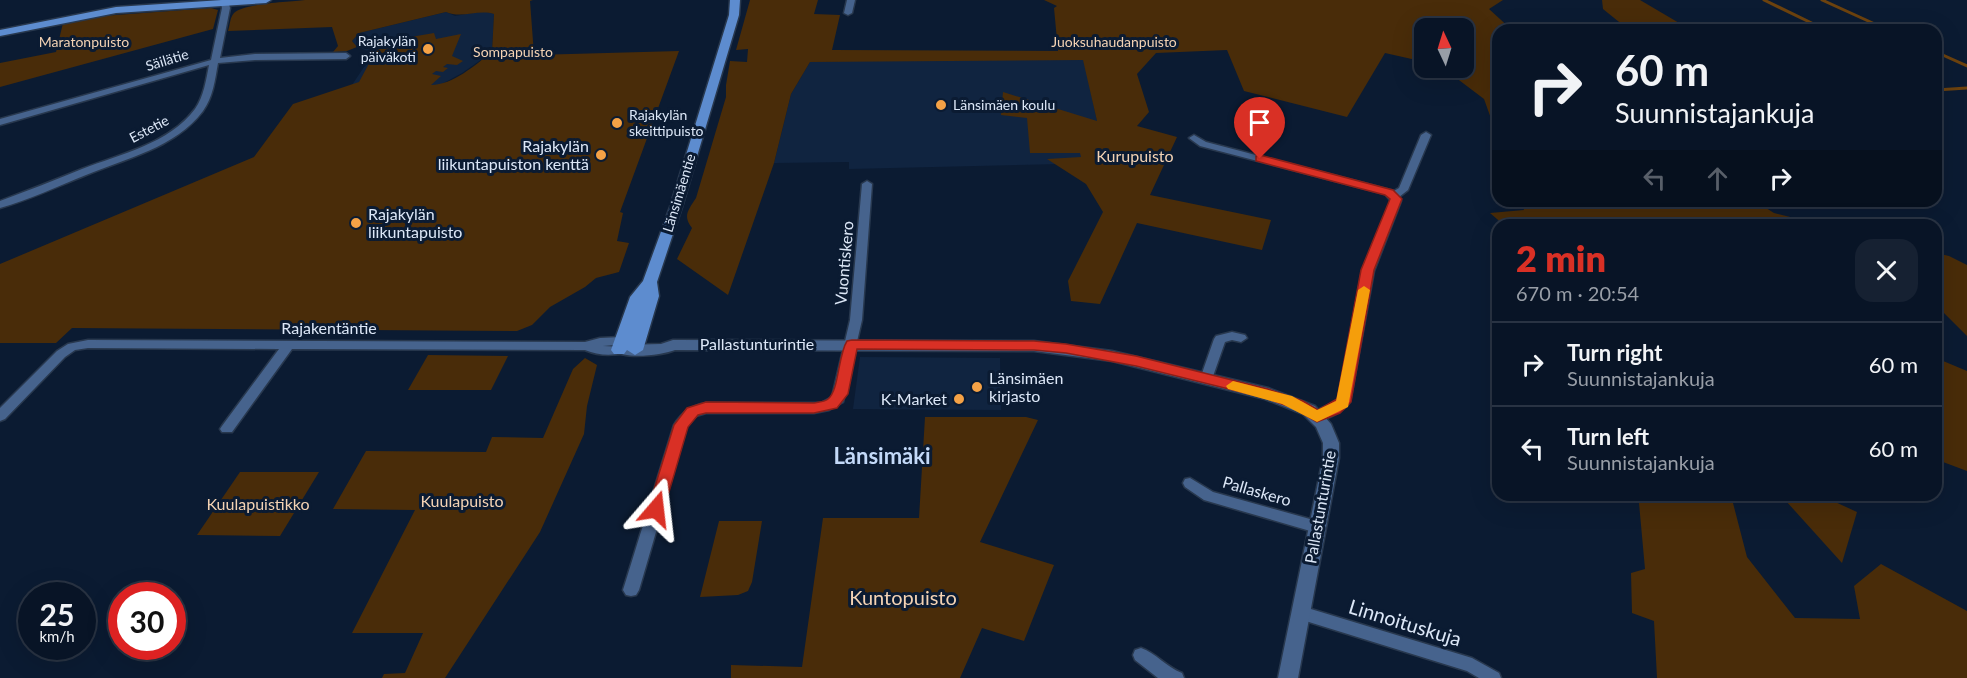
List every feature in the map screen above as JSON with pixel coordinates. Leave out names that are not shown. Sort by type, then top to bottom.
[{"type":"main road","points":[[0,33],[88,15],[225,1],[266,0]]},
{"type":"main road","name":"Länsimäentie","points":[[628,345],[652,296],[650,282],[676,207],[734,15],[735,0]]},
{"type":"street","points":[[848,13],[851,0]]},
{"type":"street","name":"Estetie","points":[[0,205],[141,150],[175,132],[199,111],[204,104],[215,61],[226,8],[225,1]]},
{"type":"street","name":"Säilätie","points":[[0,122],[215,61],[255,57],[346,56]]},
{"type":"street","points":[[1394,196],[1403,190],[1426,135]]},
{"type":"street","points":[[1194,138],[1203,144],[1389,192],[1394,196],[1395,203],[1368,270],[1344,402],[1335,409],[1317,416]]},
{"type":"street","name":"Vuontiskero","points":[[631,590],[681,425],[686,418],[693,412],[706,408],[814,408],[832,404],[841,394],[847,354],[852,344],[856,320],[867,183]]},
{"type":"street","points":[[1206,379],[1220,339],[1232,336],[1241,338]]},
{"type":"street","name":"Rajakentäntie","points":[[0,416],[48,366],[72,346],[102,343],[585,346],[597,350],[628,345]]},
{"type":"street","points":[[226,429],[289,344]]},
{"type":"street","name":"Pallastunturintie","points":[[628,345],[663,349],[673,345],[852,344],[1060,348],[1136,361],[1287,400],[1317,416],[1331,443],[1288,678]]},
{"type":"street","name":"Pallaskero","points":[[1190,483],[1209,496],[1317,527]]},
{"type":"street","name":"Linnoituskuja","points":[[1301,614],[1472,665],[1493,678]]},
{"type":"street","points":[[1141,655],[1166,675],[1176,678]]},
{"type":"shaded area","name":"Rajakylän päiväkoti","points":[[484,11],[494,14],[492,52],[462,73],[440,85],[352,85],[368,61],[371,52],[357,47],[352,41],[359,33],[446,12],[455,16]]},
{"type":"shaded area","name":"Länsimäen koulu","points":[[915,59],[1084,60],[1106,163],[849,169],[849,162],[774,163],[791,94],[810,62]]},
{"type":"shaded area","points":[[860,357],[1000,358],[1001,410],[853,409]]},
{"type":"green space","name":"Rajakylän liikuntapuisto","points":[[305,0],[533,0],[530,1],[534,55],[679,51],[620,212],[623,213],[617,241],[629,243],[619,272],[596,278],[550,307],[532,325],[517,331],[72,328],[56,343],[0,343],[0,264],[254,157],[293,104],[359,82],[372,58],[370,44],[434,33],[436,39],[461,34],[452,56],[463,61],[457,65],[447,64],[443,67],[448,68],[443,72],[436,71],[432,74],[441,76],[431,85],[455,78],[492,52],[494,14],[488,13],[458,15],[446,12],[359,33],[352,41],[357,47],[347,51],[333,52],[338,46],[332,27],[228,31],[234,13],[239,10],[257,5]]},
{"type":"green space","points":[[750,0],[818,0],[814,14],[840,15],[832,50],[1058,51],[1054,8],[1057,6],[1044,0],[1503,0],[1489,9],[1505,24],[1492,24],[1492,121],[1484,99],[1456,78],[1474,78],[1474,18],[1414,18],[1414,60],[1385,53],[1347,117],[1244,91],[1227,50],[1156,53],[1137,74],[1149,112],[1137,126],[1177,137],[1150,195],[1271,220],[1262,250],[1137,223],[1100,304],[1071,301],[1068,281],[1103,212],[1086,184],[1047,159],[1081,157],[1080,153],[1030,153],[1027,118],[1001,115],[1003,92],[1097,121],[1083,60],[810,62],[791,94],[774,163],[728,295],[677,259],[692,228],[687,216],[696,198],[726,97],[730,61],[747,62],[748,49],[736,50]]},
{"type":"green space","points":[[1602,0],[1640,0],[1681,24],[1622,24],[1603,9]]},
{"type":"green space","name":"Maratonpuisto","points":[[211,8],[218,10],[213,29],[0,87],[0,63],[56,52],[63,23],[102,16]]},
{"type":"green space","points":[[1523,207],[1764,207],[1774,213],[1798,219],[1497,219],[1490,213],[1524,210]]},
{"type":"green space","points":[[1942,254],[1967,265],[1967,336],[1942,311]]},
{"type":"green space","points":[[428,355],[508,356],[491,390],[408,390]]},
{"type":"green space","name":"Kuulapuisto","points":[[585,358],[597,365],[587,406],[584,434],[540,532],[445,678],[382,678],[384,674],[405,673],[423,633],[352,633],[415,510],[333,509],[366,451],[486,452],[492,437],[543,438],[573,369]]},
{"type":"green space","points":[[1942,361],[1967,371],[1967,471],[1943,462]]},
{"type":"green space","name":"Kuntopuisto","points":[[925,417],[1026,417],[1038,420],[980,542],[1054,565],[1024,641],[982,628],[960,678],[731,678],[731,665],[802,667],[823,518],[919,518]]},
{"type":"green space","name":"Kuulapuistikko","points":[[240,472],[319,472],[280,536],[197,535]]},
{"type":"green space","points":[[1637,501],[1731,501],[1747,557],[1795,618],[1860,619],[1854,586],[1881,564],[1967,611],[1967,678],[1657,678],[1654,621],[1632,613],[1631,573],[1645,569]]},
{"type":"green space","points":[[1786,501],[1833,501],[1857,512],[1842,563]]},
{"type":"green space","points":[[719,521],[762,521],[752,582],[748,591],[738,595],[700,597]]},
{"type":"waterway","points":[[1764,0],[1814,24]]},
{"type":"waterway","points":[[1822,0],[1875,24]]},
{"type":"waterway","points":[[1942,55],[1967,66]]},
{"type":"waterway","points":[[1942,90],[1967,88]]},
{"type":"slow traffic","points":[[1233,386],[1287,400],[1317,416],[1342,404],[1364,290]]},
{"type":"place","name":"Rajakylän päiväkoti","points":[[428,49]]},
{"type":"place","name":"Länsimäen koulu","points":[[941,105]]},
{"type":"place","name":"Rajakylän skeittipuisto","points":[[617,123]]},
{"type":"place","name":"Rajakylän liikuntapuiston kenttä","points":[[601,155]]},
{"type":"place","name":"Rajakylän liikuntapuisto","points":[[356,223]]},
{"type":"place","name":"Länsimäen kirjasto","points":[[977,387]]},
{"type":"place","name":"K-Market","points":[[959,399]]},
{"type":"district","name":"Länsimäki","points":[[882,456]]},
{"type":"route","points":[[656,509],[681,425],[693,412],[699,408],[814,408],[832,404],[841,394],[847,354],[852,344],[1066,348],[1136,361],[1268,394],[1287,400],[1317,416],[1335,409],[1344,402],[1368,270],[1396,199],[1389,192],[1260,159]]},
{"type":"park label","name":"Juoksuhaudanpuisto","points":[[1114,42]]},
{"type":"park label","name":"Sompapuisto","points":[[513,52]]},
{"type":"park label","name":"Kurupuisto","points":[[1135,156]]}]
